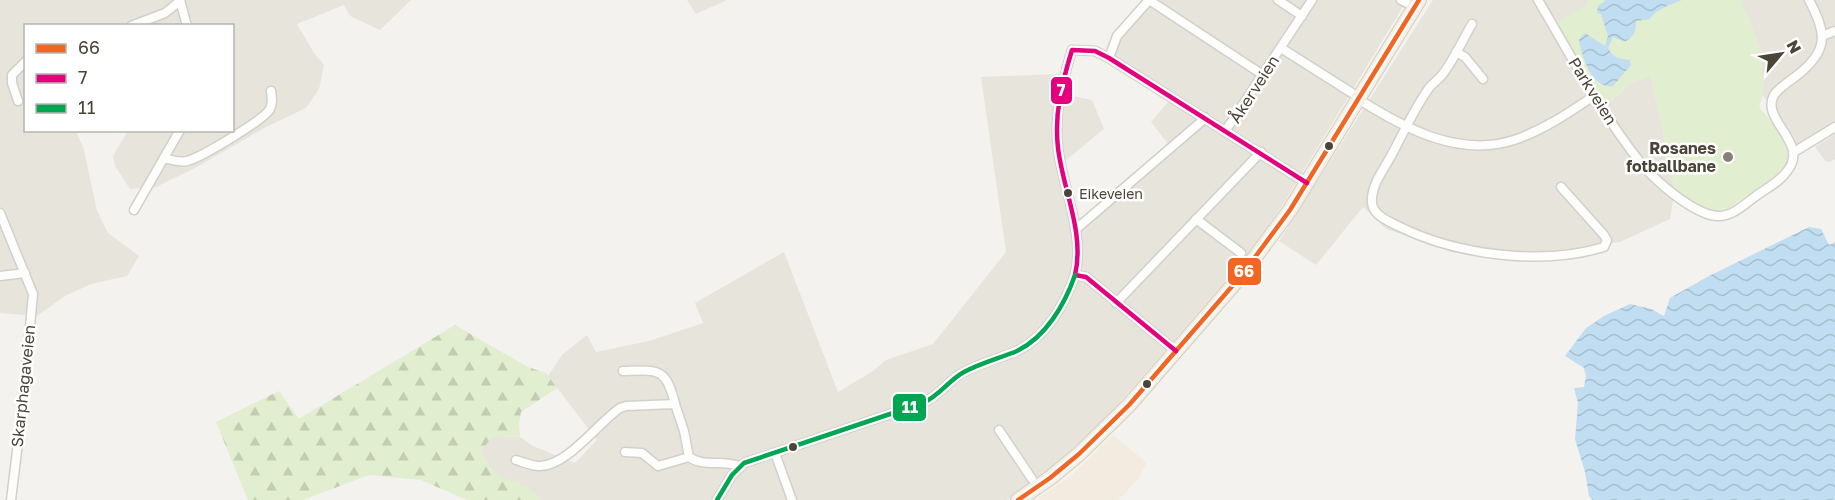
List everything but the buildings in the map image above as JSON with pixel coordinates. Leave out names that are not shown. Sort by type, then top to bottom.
[{"type":"main road","points":[[1018,500],[1079,454],[1129,405],[1260,251],[1307,183],[1409,1]]},
{"type":"main road","points":[[1029,500],[1065,476],[1092,451],[1115,427],[1129,405]]},
{"type":"street","points":[[1109,58],[1117,36],[1149,0],[1263,75]]},
{"type":"street","points":[[1278,0],[1302,16]]},
{"type":"street","name":"Åkerveien","points":[[1226,130],[1312,0]]},
{"type":"street","name":"Parkveien","points":[[1539,0],[1595,95],[1645,168],[1687,203],[1711,215],[1728,215],[1788,171],[1794,152]]},
{"type":"street","points":[[1809,0],[1818,17],[1822,36],[1820,50],[1812,63],[1774,96],[1772,100],[1774,114],[1794,152],[1835,127]]},
{"type":"street","points":[[136,24],[165,13],[180,1],[184,8],[187,24]]},
{"type":"street","points":[[1472,24],[1441,77],[1428,89],[1374,188],[1373,207],[1378,215],[1422,236],[1467,249],[1523,256],[1571,253],[1604,247],[1607,240],[1604,235],[1561,187]]},
{"type":"street","points":[[1822,36],[1835,31]]},
{"type":"street","name":"Åkerveien","points":[[1281,48],[1407,128],[1425,136],[1453,143],[1499,144],[1513,141],[1541,129],[1595,95]]},
{"type":"street","points":[[717,500],[739,466],[744,463],[923,403],[941,392],[961,374],[1025,347],[1048,325],[1066,296],[1075,274],[1078,254],[1061,167],[1056,123],[1058,102],[1072,50],[1095,51],[1109,58],[1307,183]]},
{"type":"street","points":[[1456,52],[1465,57],[1483,80]]},
{"type":"street","points":[[18,101],[12,75],[24,63]]},
{"type":"street","points":[[164,158],[179,162],[190,160],[216,147],[267,113],[272,104],[272,91]]},
{"type":"street","points":[[1075,230],[1167,153],[1204,117]]},
{"type":"street","points":[[134,210],[179,132]]},
{"type":"street","points":[[1116,303],[1261,152]]},
{"type":"street","name":"Skarphagaveien","points":[[0,213],[33,294],[11,500]]},
{"type":"street","points":[[1196,219],[1241,253]]},
{"type":"street","points":[[0,276],[25,273]]},
{"type":"street","points":[[1075,274],[1086,278],[1176,351]]},
{"type":"street","points":[[623,371],[647,370],[662,374],[671,386],[689,457]]},
{"type":"street","points":[[516,460],[536,466],[547,465],[579,444],[620,408],[675,404]]},
{"type":"street","points":[[999,430],[1032,479]]},
{"type":"street","points":[[625,452],[642,453],[658,466],[689,457],[698,462],[739,466]]},
{"type":"street","points":[[775,453],[792,500]]},
{"type":"shaded area","points":[[0,0],[411,0],[380,30],[350,16],[344,5],[297,24],[324,65],[319,89],[306,108],[266,127],[195,168],[156,187],[130,189],[115,166],[113,156],[127,132],[234,132],[234,24],[24,24],[24,132],[76,132],[84,150],[97,211],[108,233],[139,256],[127,276],[91,284],[65,296],[37,316],[0,313]]},
{"type":"shaded area","points":[[687,0],[727,0],[696,14]]},
{"type":"shaded area","points":[[1149,0],[1407,0],[1284,203],[1244,260],[1108,416],[1050,470],[1007,500],[542,500],[527,487],[496,476],[481,454],[486,442],[495,436],[520,437],[533,446],[575,463],[597,440],[548,376],[562,355],[587,335],[596,352],[649,341],[703,323],[695,303],[784,252],[838,392],[873,371],[886,360],[933,344],[1006,252],[981,77],[1061,74],[1057,93],[1092,100],[1104,129],[1065,161],[1080,222],[1169,145],[1151,122],[1169,101],[1112,58],[1118,34]]},
{"type":"shaded area","points":[[1433,0],[1589,0],[1587,5],[1606,105],[1631,83],[1651,76],[1675,189],[1670,219],[1620,242],[1577,249],[1520,253],[1518,262],[1462,253],[1386,229],[1363,207],[1316,265],[1279,241]]},
{"type":"shaded area","points":[[1743,0],[1835,0],[1835,123],[1794,146],[1763,95],[1761,51],[1743,6]]},
{"type":"shaded area","points":[[1835,134],[1835,159],[1830,162],[1825,161],[1815,147]]},
{"type":"shaded area","points":[[1113,435],[1147,463],[1138,479],[1118,500],[1036,500],[1071,476]]},
{"type":"green space","points":[[1589,0],[1743,0],[1743,6],[1761,51],[1763,95],[1759,107],[1775,126],[1790,151],[1786,167],[1725,211],[1709,211],[1675,189],[1651,76],[1631,83],[1605,105],[1556,23],[1587,5]]},
{"type":"green space","points":[[455,325],[528,367],[546,373],[557,388],[521,412],[520,437],[496,437],[488,442],[481,454],[496,475],[527,487],[542,500],[467,500],[421,480],[369,475],[303,500],[248,500],[216,422],[279,391],[299,419]]},
{"type":"water","points":[[1606,0],[1682,0],[1660,9],[1650,19],[1636,21],[1634,33],[1625,42],[1613,37],[1608,48],[1617,57],[1630,60],[1631,65],[1613,86],[1605,86],[1593,77],[1585,63],[1579,39],[1585,33],[1605,46],[1608,36],[1601,14],[1597,13],[1598,6]]},
{"type":"water","points":[[1809,227],[1821,229],[1829,245],[1835,242],[1835,500],[1592,500],[1589,496],[1585,472],[1575,439],[1578,403],[1574,388],[1584,387],[1586,376],[1584,368],[1565,356],[1586,328],[1604,316],[1630,304],[1651,309],[1664,316],[1670,298],[1709,276]]},
{"type":"transit line","name":"66","points":[[1018,500],[1079,454],[1129,405],[1241,276],[1290,210],[1419,0]]},
{"type":"transit line","name":"7","points":[[1176,351],[1086,277],[1075,275],[1077,259],[1075,227],[1057,135],[1060,98],[1072,50],[1095,51],[1109,58],[1307,183]]},
{"type":"transit line","name":"11","points":[[717,500],[732,475],[744,463],[923,403],[964,372],[1027,345],[1053,319],[1075,275]]},
{"type":"place","name":"Rosanes fotballbane","points":[[1728,157]]},
{"type":"place","name":"Eikeveien","points":[[1068,193]]}]
